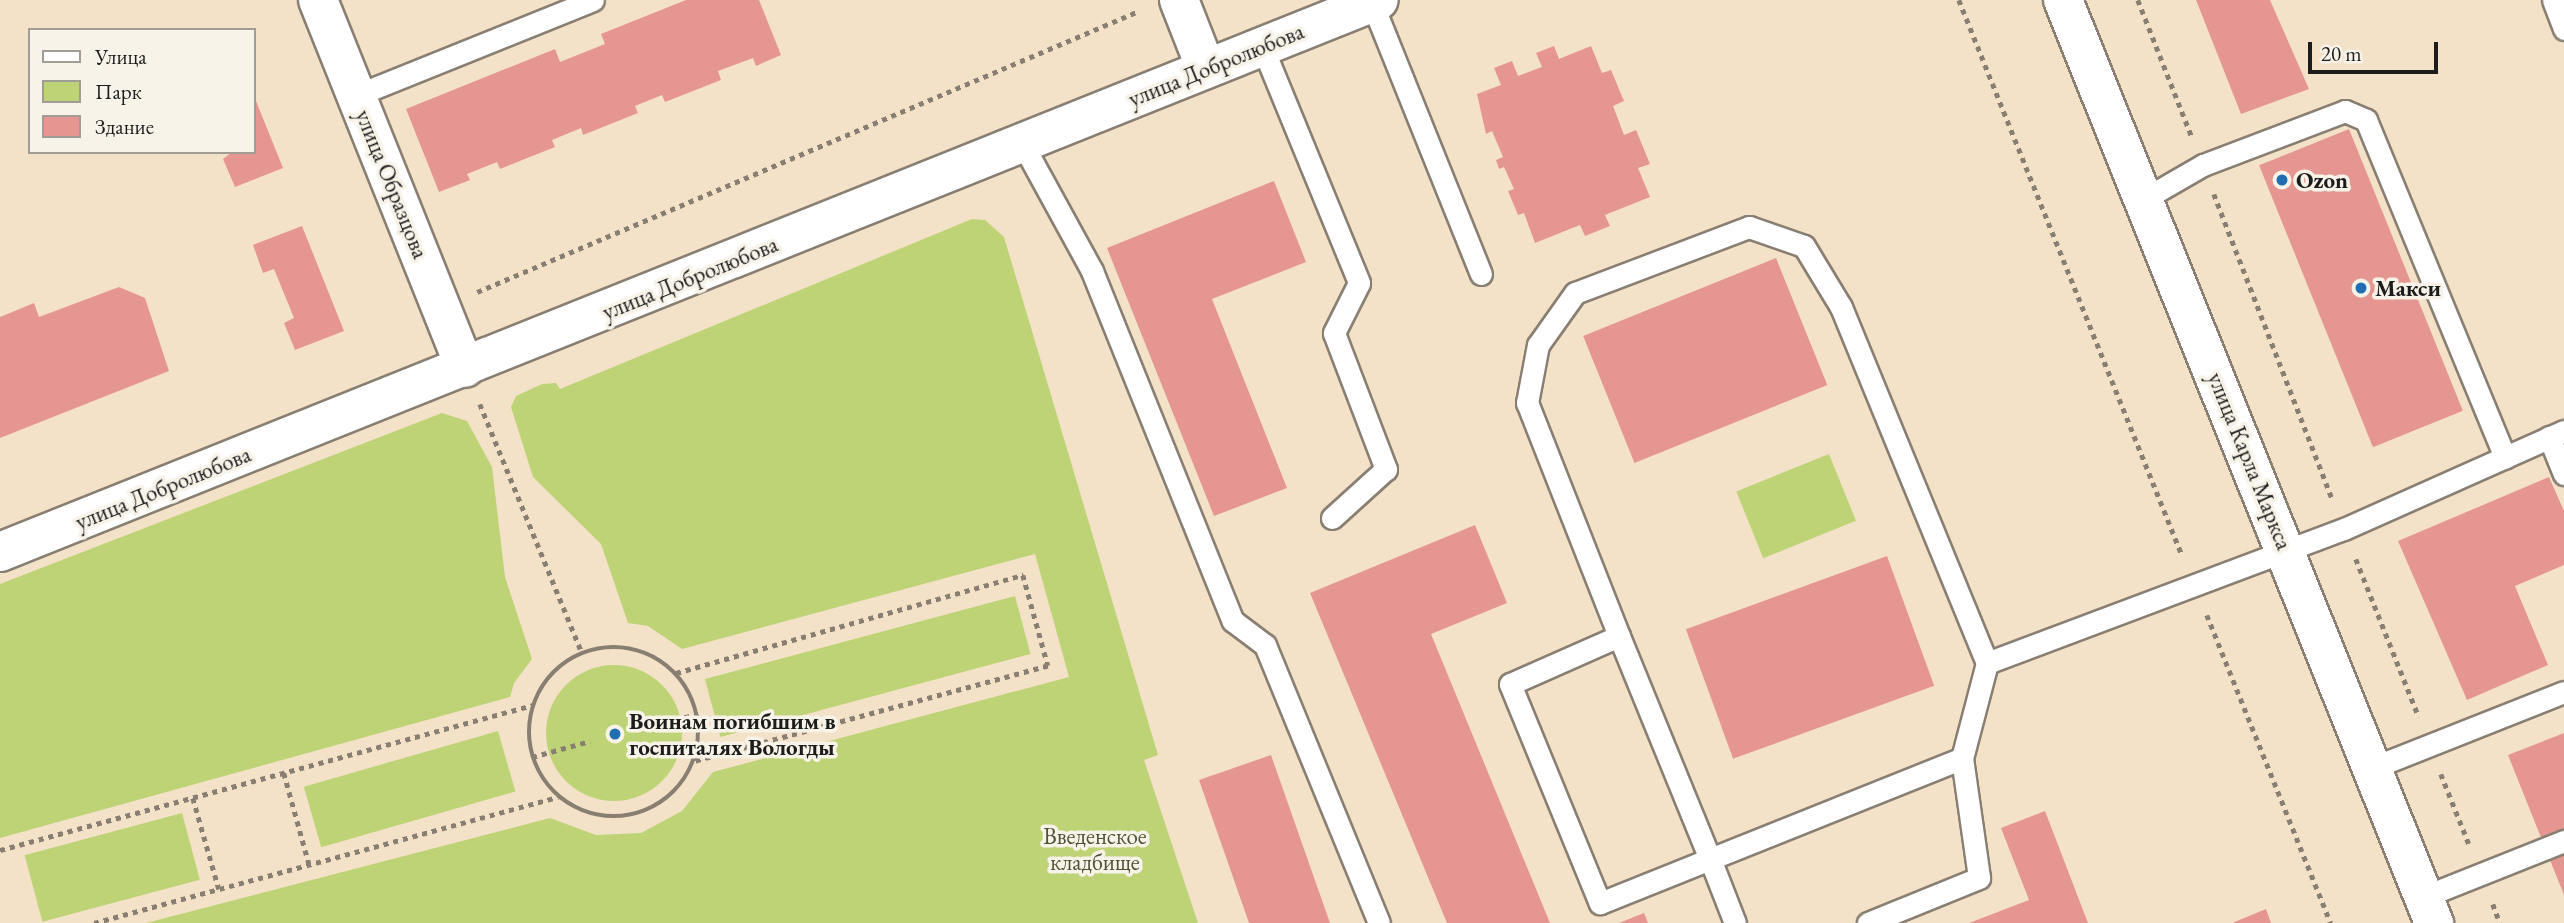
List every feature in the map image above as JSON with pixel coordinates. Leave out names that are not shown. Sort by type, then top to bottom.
[{"type":"street","name":"улица Образцова","points":[[318,0],[465,368]]},
{"type":"street","name":"улица Карла Маркса","points":[[2063,0],[2287,550],[2428,910]]},
{"type":"street","name":"улица Добролюбова","points":[[0,552],[465,368],[1375,1]]},
{"type":"street","points":[[1166,3],[1206,69]]},
{"type":"lane","points":[[356,95],[593,0]]},
{"type":"lane","points":[[2553,0],[2564,29]]},
{"type":"lane","points":[[1375,1],[1481,274]]},
{"type":"lane","points":[[1262,46],[1359,283],[1334,333],[1386,469],[1332,518]]},
{"type":"lane","points":[[2144,199],[2203,165],[2345,111],[2366,120],[2505,457]]},
{"type":"lane","points":[[1022,143],[1092,271],[1233,621],[1265,645],[1379,923]]},
{"type":"lane","points":[[1735,923],[1527,402],[1538,345],[1575,293],[1749,227],[1804,246],[1840,307],[1987,663],[1962,758],[1979,878],[1868,923]]},
{"type":"lane","points":[[1987,663],[2344,529],[2557,434],[2564,474]]},
{"type":"lane","points":[[1619,636],[1510,684],[1600,903],[1962,758]]},
{"type":"lane","points":[[2372,768],[2564,692]]},
{"type":"lane","points":[[2428,910],[2481,874],[2564,841]]},
{"type":"path","points":[[1959,0],[2330,923]]},
{"type":"path","points":[[2138,0],[2500,923]]},
{"type":"path","points":[[441,308],[1166,3]]},
{"type":"path","points":[[465,368],[582,653]]},
{"type":"path","points":[[676,673],[1023,575],[1048,666],[695,761]]},
{"type":"path","points":[[622,647],[660,660],[676,673],[698,714],[695,761],[676,792],[645,812],[628,817],[591,814],[558,797],[533,757],[529,740],[533,705],[552,674],[582,653],[622,647]]},
{"type":"path","points":[[0,850],[533,705]]},
{"type":"path","points":[[636,729],[698,714]]},
{"type":"path","points":[[533,757],[590,741]]},
{"type":"path","points":[[284,773],[309,864]]},
{"type":"path","points":[[94,923],[558,797]]},
{"type":"path","points":[[193,798],[219,889]]},
{"type":"green space","name":"Введенское кладбище","points":[[972,219],[985,220],[1004,237],[1158,755],[1144,760],[1198,923],[146,923],[550,818],[596,835],[641,833],[682,811],[713,772],[1069,677],[1035,554],[682,649],[648,626],[628,623],[601,544],[533,477],[511,407],[516,396],[542,384],[556,383],[560,389]]},
{"type":"green space","points":[[442,413],[467,421],[492,467],[505,577],[532,659],[514,683],[510,697],[0,838],[0,584]]},
{"type":"green space","points":[[1829,454],[1856,521],[1763,558],[1736,491]]},
{"type":"green space","points":[[1015,596],[1031,654],[720,737],[705,679]]},
{"type":"green space","points":[[614,665],[640,670],[662,685],[677,707],[682,733],[677,759],[662,781],[640,796],[614,801],[588,796],[566,781],[551,759],[546,733],[551,707],[566,685],[588,670]]},
{"type":"green space","points":[[498,731],[515,792],[321,847],[304,787]]},
{"type":"green space","points":[[182,813],[200,880],[42,922],[25,855]]},
{"type":"building","points":[[686,0],[759,0],[781,55],[756,66],[753,58],[718,71],[721,80],[665,102],[662,95],[635,106],[638,113],[583,135],[581,128],[552,140],[555,147],[500,169],[497,162],[467,174],[470,180],[439,192],[406,109],[555,49],[560,62],[605,44],[601,34]]},
{"type":"building","points":[[2196,0],[2270,0],[2309,89],[2241,114]]},
{"type":"building","points":[[1554,46],[1559,59],[1591,46],[1602,73],[1611,70],[1624,101],[1613,106],[1624,135],[1636,130],[1650,164],[1638,168],[1650,197],[1605,215],[1610,226],[1585,236],[1580,225],[1535,243],[1524,213],[1518,215],[1508,191],[1514,189],[1504,167],[1499,169],[1496,160],[1503,157],[1492,131],[1486,134],[1477,94],[1501,85],[1494,68],[1512,61],[1518,76],[1542,67],[1536,53]]},
{"type":"building","points":[[256,101],[283,168],[235,187],[223,159],[229,154],[256,154]]},
{"type":"building","name":"Макси","points":[[2349,129],[2463,411],[2373,447],[2259,165]]},
{"type":"building","points":[[1274,181],[1306,262],[1212,299],[1287,488],[1214,516],[1107,248]]},
{"type":"building","points":[[302,226],[344,331],[295,350],[284,323],[294,318],[274,269],[263,273],[253,245]]},
{"type":"building","points":[[1776,258],[1827,385],[1634,463],[1583,336]]},
{"type":"building","points":[[119,287],[145,298],[169,371],[0,438],[0,317],[34,303],[39,317]]},
{"type":"building","points":[[2549,477],[2564,511],[2564,565],[2515,586],[2548,665],[2467,700],[2398,541]]},
{"type":"building","points":[[1475,525],[1507,603],[1431,634],[1550,923],[1447,923],[1310,593]]},
{"type":"building","points":[[1887,556],[1934,686],[1733,759],[1686,629]]},
{"type":"building","points":[[2564,733],[2564,895],[2508,755]]},
{"type":"building","points":[[1271,755],[1330,923],[1249,923],[1199,780]]},
{"type":"building","points":[[2045,811],[2088,923],[1969,923],[2029,900],[2001,828]]},
{"type":"building","points":[[2266,909],[2271,923],[2232,923]]},
{"type":"building","points":[[1644,913],[1648,923],[1619,923]]},
{"type":"place","name":"Ozon","points":[[2282,180]]},
{"type":"place","name":"Макси","points":[[2361,288]]},
{"type":"place","name":"Воинам погибшим в госпиталях Вологды","points":[[615,734]]}]
